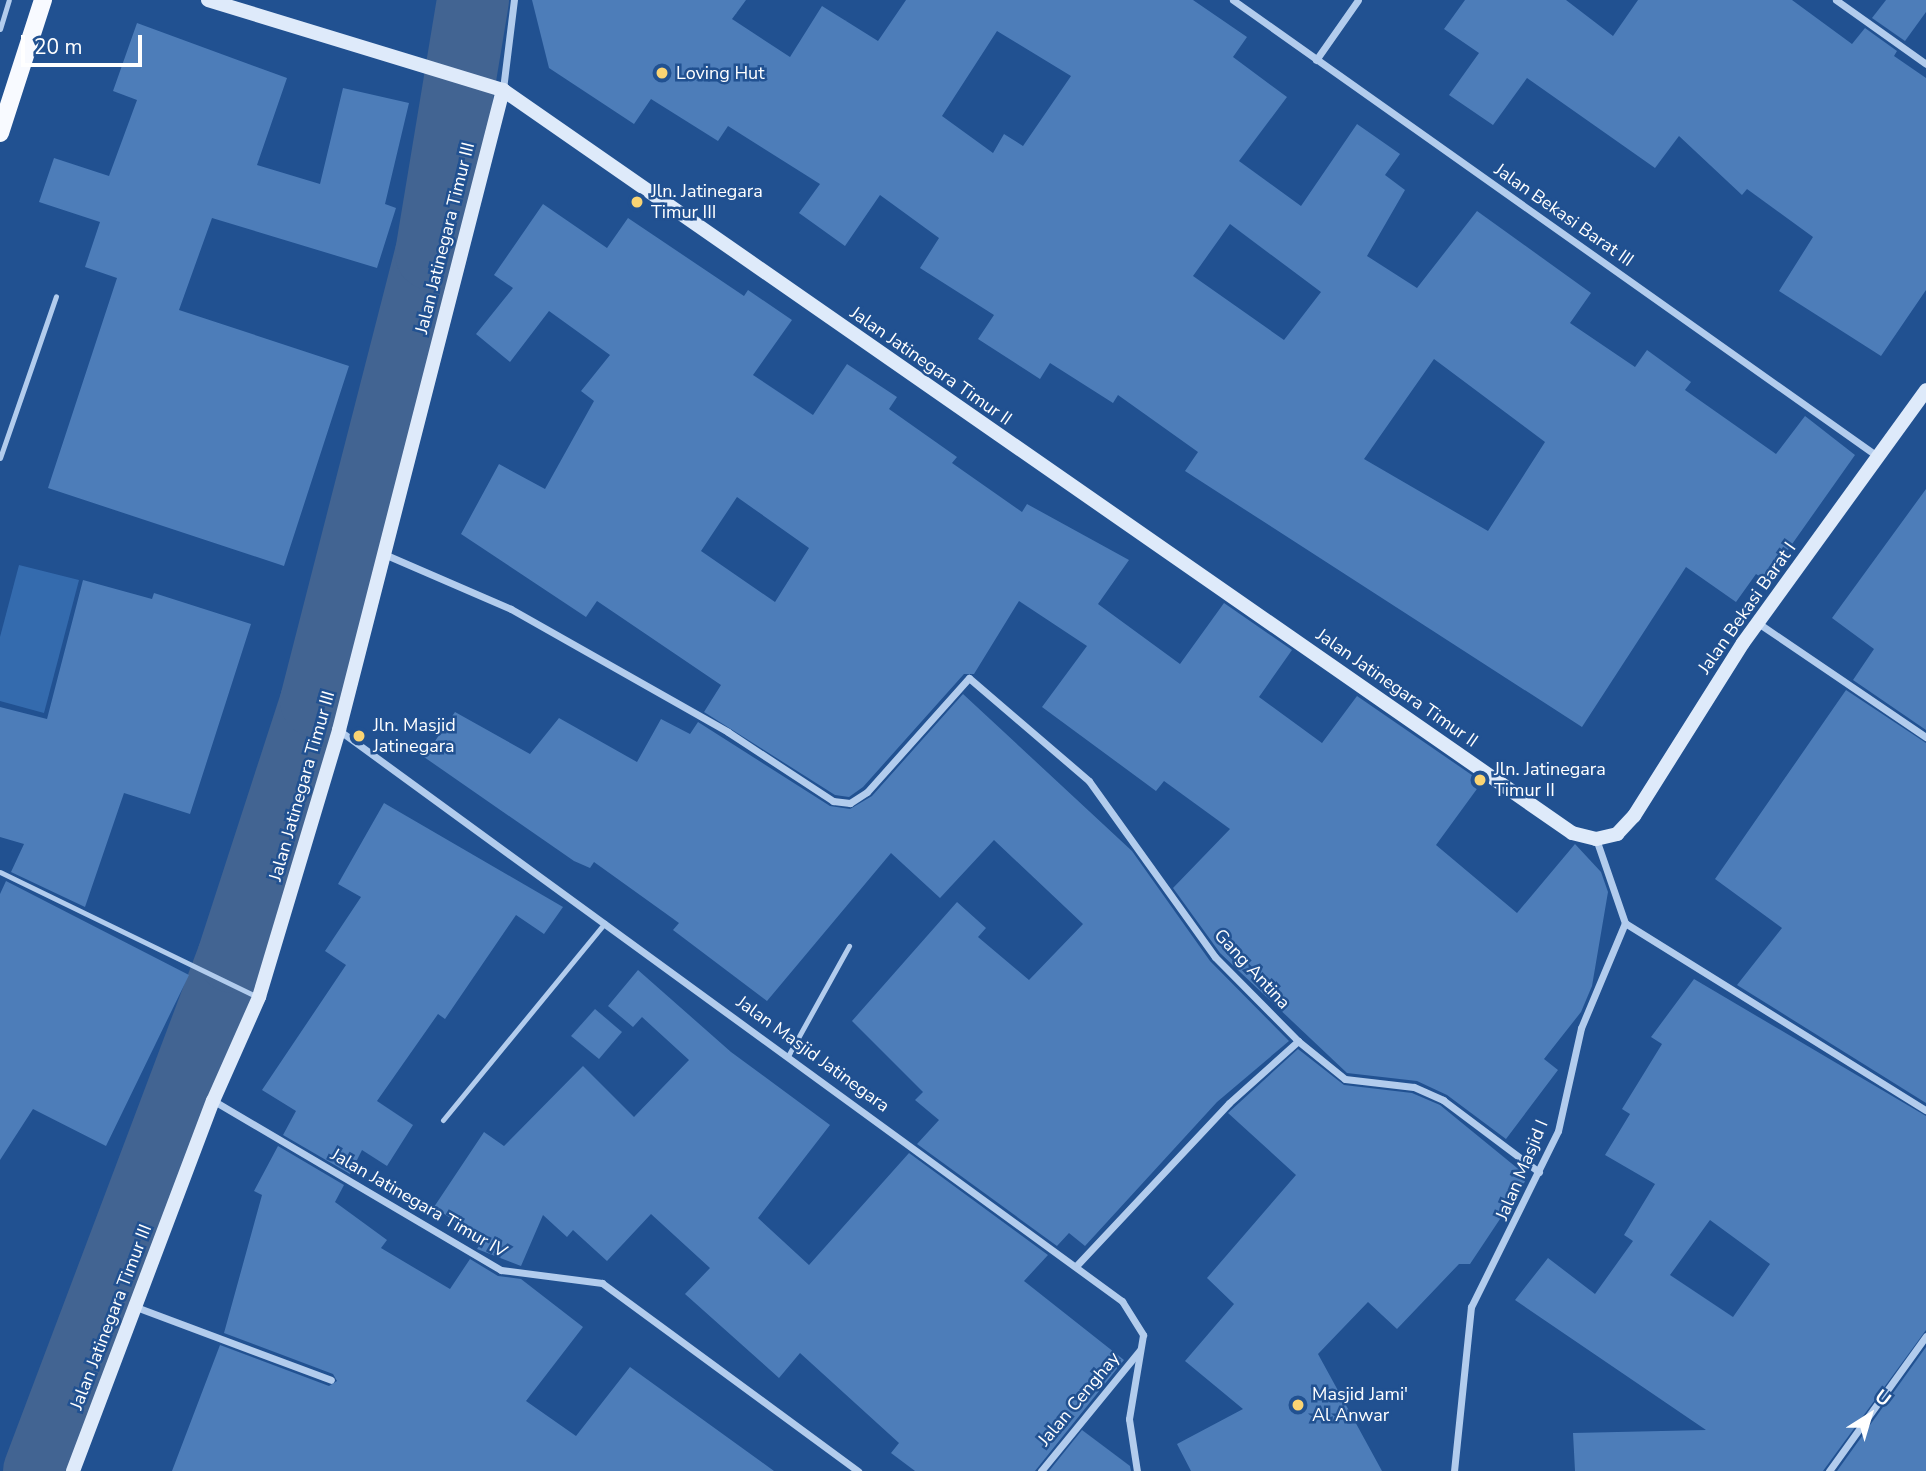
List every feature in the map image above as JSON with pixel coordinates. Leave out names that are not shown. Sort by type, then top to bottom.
[{"type":"main road","points":[[0,133],[43,0]]},
{"type":"street","name":"Jalan Jatinegara Timur II","points":[[208,0],[496,88],[1561,825],[1595,839]]},
{"type":"street","points":[[496,88],[514,0]]},
{"type":"street","name":"Jalan Bekasi Barat III","points":[[1233,0],[1877,456]]},
{"type":"street","points":[[1316,60],[1358,0]]},
{"type":"street","points":[[1836,0],[1926,64]]},
{"type":"street","name":"Jalan Jatinegara Timur III","points":[[73,1471],[254,995],[339,730],[496,88]]},
{"type":"street","name":"Jalan Bekasi Barat I","points":[[1595,839],[1617,834],[1634,816],[1758,623],[1926,390]]},
{"type":"street","name":"Gang Antina","points":[[384,553],[511,610],[728,732],[833,801],[850,803],[867,792],[968,678],[1089,781],[1215,957],[1298,1041],[1345,1079],[1414,1087],[1443,1100],[1539,1172]]},
{"type":"street","points":[[1758,623],[1926,737]]},
{"type":"street","name":"Jalan Masjid Jatinegara","points":[[339,730],[1077,1265],[1122,1301],[1143,1335],[1129,1419],[1137,1471]]},
{"type":"street","points":[[1595,839],[1625,923],[1926,1110]]},
{"type":"street","name":"Jalan Masjid I","points":[[1454,1471],[1471,1307],[1558,1131],[1581,1028],[1625,923]]},
{"type":"street","points":[[1077,1265],[1229,1103],[1298,1041]]},
{"type":"street","name":"Jalan Jatinegara Timur IV","points":[[213,1101],[501,1270],[602,1283],[858,1471]]},
{"type":"street","points":[[136,1307],[331,1380]]},
{"type":"street","points":[[1829,1471],[1926,1336]]},
{"type":"street","name":"Jalan Cenghay","points":[[1041,1471],[1142,1347]]},
{"type":"lane","points":[[0,29],[9,0]]},
{"type":"lane","points":[[0,458],[56,296]]},
{"type":"lane","points":[[0,872],[254,995]]},
{"type":"lane","points":[[443,1120],[605,923]]},
{"type":"lane","points":[[788,1056],[849,946]]},
{"type":"shaded area","points":[[19,565],[79,580],[44,713],[0,701],[0,637]]},
{"type":"building","points":[[532,0],[746,0],[732,19],[790,57],[822,6],[878,41],[906,0],[1193,0],[1247,37],[1233,57],[1287,97],[1239,161],[1301,206],[1357,124],[1400,154],[1385,175],[1405,190],[1367,256],[1417,288],[1477,211],[1591,293],[1570,323],[1635,367],[1647,350],[1691,382],[1685,390],[1776,454],[1805,416],[1855,455],[1766,581],[1756,574],[1736,602],[1686,567],[1582,727],[1185,471],[1198,452],[1118,395],[1113,403],[1050,363],[1040,379],[978,339],[994,315],[920,268],[939,238],[880,195],[845,246],[799,213],[820,184],[728,126],[718,141],[651,99],[634,124],[549,68]],"holes":[[[997,31],[1071,76],[1023,146],[1004,134],[993,153],[942,116]],[[1230,224],[1321,292],[1284,340],[1193,276]],[[1434,359],[1545,442],[1488,531],[1364,459]]]},
{"type":"building","points":[[1465,0],[1566,0],[1613,36],[1638,0],[1792,0],[1852,44],[1865,28],[1897,51],[1894,56],[1926,78],[1926,290],[1881,356],[1779,291],[1813,237],[1747,189],[1742,195],[1679,136],[1655,168],[1527,78],[1493,125],[1449,95],[1479,53],[1444,29]]},
{"type":"building","points":[[1886,0],[1926,0],[1926,12],[1905,41],[1872,18]]},
{"type":"building","points":[[137,23],[287,78],[257,165],[320,184],[343,88],[409,103],[385,204],[396,208],[377,268],[212,218],[179,310],[349,366],[284,566],[48,488],[117,278],[85,267],[100,222],[39,202],[54,158],[109,176],[137,100],[113,91]]},
{"type":"building","points":[[543,204],[607,248],[628,218],[744,296],[748,290],[792,320],[753,375],[813,415],[847,364],[897,397],[889,409],[957,457],[952,463],[1022,512],[1027,504],[1129,560],[1098,604],[1180,664],[1224,603],[1292,650],[1259,697],[1322,743],[1357,696],[1482,782],[1436,845],[1517,913],[1575,844],[1601,872],[1608,892],[1592,986],[1581,1012],[1544,1059],[1558,1070],[1506,1139],[1447,1095],[1417,1081],[1347,1073],[1220,953],[1173,888],[1230,829],[1164,781],[1156,791],[1042,707],[1087,646],[1019,601],[974,674],[964,674],[863,787],[849,797],[835,795],[704,712],[721,685],[597,601],[586,617],[461,534],[499,464],[545,489],[594,401],[581,391],[610,355],[549,311],[510,362],[476,334],[513,288],[494,275]],"holes":[[[737,497],[809,548],[775,602],[701,551]]]},
{"type":"building","points":[[1926,489],[1926,730],[1853,680],[1874,649],[1832,618]]},
{"type":"building","points":[[83,580],[152,599],[154,593],[251,624],[190,814],[124,793],[85,907],[11,872],[24,844],[0,837],[0,707],[47,719]]},
{"type":"building","points":[[1846,690],[1926,743],[1926,1103],[1737,985],[1782,928],[1715,879]]},
{"type":"building","points":[[963,694],[1132,851],[1210,961],[1289,1041],[1217,1102],[1085,1246],[1069,1233],[1057,1246],[917,1144],[939,1120],[915,1100],[923,1092],[852,1021],[957,902],[986,928],[978,937],[1029,980],[1083,924],[994,840],[940,898],[891,853],[767,1001],[673,930],[679,923],[594,862],[590,868],[574,861],[424,757],[455,712],[530,754],[559,718],[637,762],[661,719],[690,734],[698,722],[830,806],[850,809],[872,796]]},
{"type":"building","points":[[384,803],[563,907],[544,934],[516,915],[445,1019],[438,1014],[377,1101],[413,1125],[387,1166],[362,1150],[350,1174],[283,1135],[296,1111],[262,1090],[346,965],[325,951],[361,897],[338,884]]},
{"type":"building","points":[[6,881],[189,975],[106,1146],[33,1109],[0,1160],[0,894]]},
{"type":"building","points":[[638,970],[731,1052],[830,1125],[758,1218],[809,1265],[909,1153],[1048,1255],[1024,1281],[1124,1360],[1035,1471],[915,1471],[891,1453],[899,1443],[800,1353],[779,1378],[685,1294],[710,1268],[651,1214],[607,1261],[573,1230],[567,1237],[543,1215],[521,1266],[477,1249],[483,1240],[434,1207],[484,1132],[504,1146],[583,1066],[634,1117],[689,1060],[642,1017],[633,1027],[608,1006]]},
{"type":"building","points":[[1694,979],[1926,1116],[1926,1330],[1823,1471],[1575,1471],[1573,1433],[1706,1430],[1515,1300],[1548,1258],[1595,1294],[1633,1241],[1624,1235],[1655,1184],[1605,1155],[1630,1114],[1622,1109],[1662,1044],[1651,1037]],"holes":[[[1710,1220],[1770,1264],[1733,1317],[1670,1275]]]},
{"type":"building","points":[[595,1009],[622,1032],[599,1059],[571,1036]]},
{"type":"building","points":[[1298,1049],[1344,1085],[1412,1093],[1440,1105],[1528,1177],[1470,1264],[1459,1264],[1397,1329],[1368,1302],[1318,1354],[1382,1471],[1191,1471],[1177,1444],[1243,1409],[1185,1361],[1234,1304],[1207,1278],[1296,1175],[1228,1113]]},
{"type":"building","points":[[278,1146],[344,1185],[335,1202],[387,1240],[381,1248],[450,1289],[470,1259],[498,1276],[521,1279],[583,1327],[526,1401],[576,1436],[630,1367],[774,1471],[172,1471],[220,1345],[329,1386],[337,1381],[333,1374],[224,1333],[262,1195],[254,1191]]},
{"type":"building","points":[[1926,1347],[1926,1471],[1837,1471]]},
{"type":"building","points":[[1082,1430],[1130,1466],[1131,1471],[1049,1471]]},
{"type":"waterway","points":[[39,1471],[233,957],[316,701],[431,254],[473,0]]},
{"type":"place","name":"Loving Hut","points":[[662,73]]},
{"type":"place","name":"Jln. Jatinegara Timur III","points":[[637,202]]},
{"type":"place","name":"Jln. Masjid Jatinegara","points":[[359,736]]},
{"type":"place","name":"Jln. Jatinegara Timur II","points":[[1480,780]]},
{"type":"place","name":"Masjid Jami' Al Anwar","points":[[1298,1405]]}]
